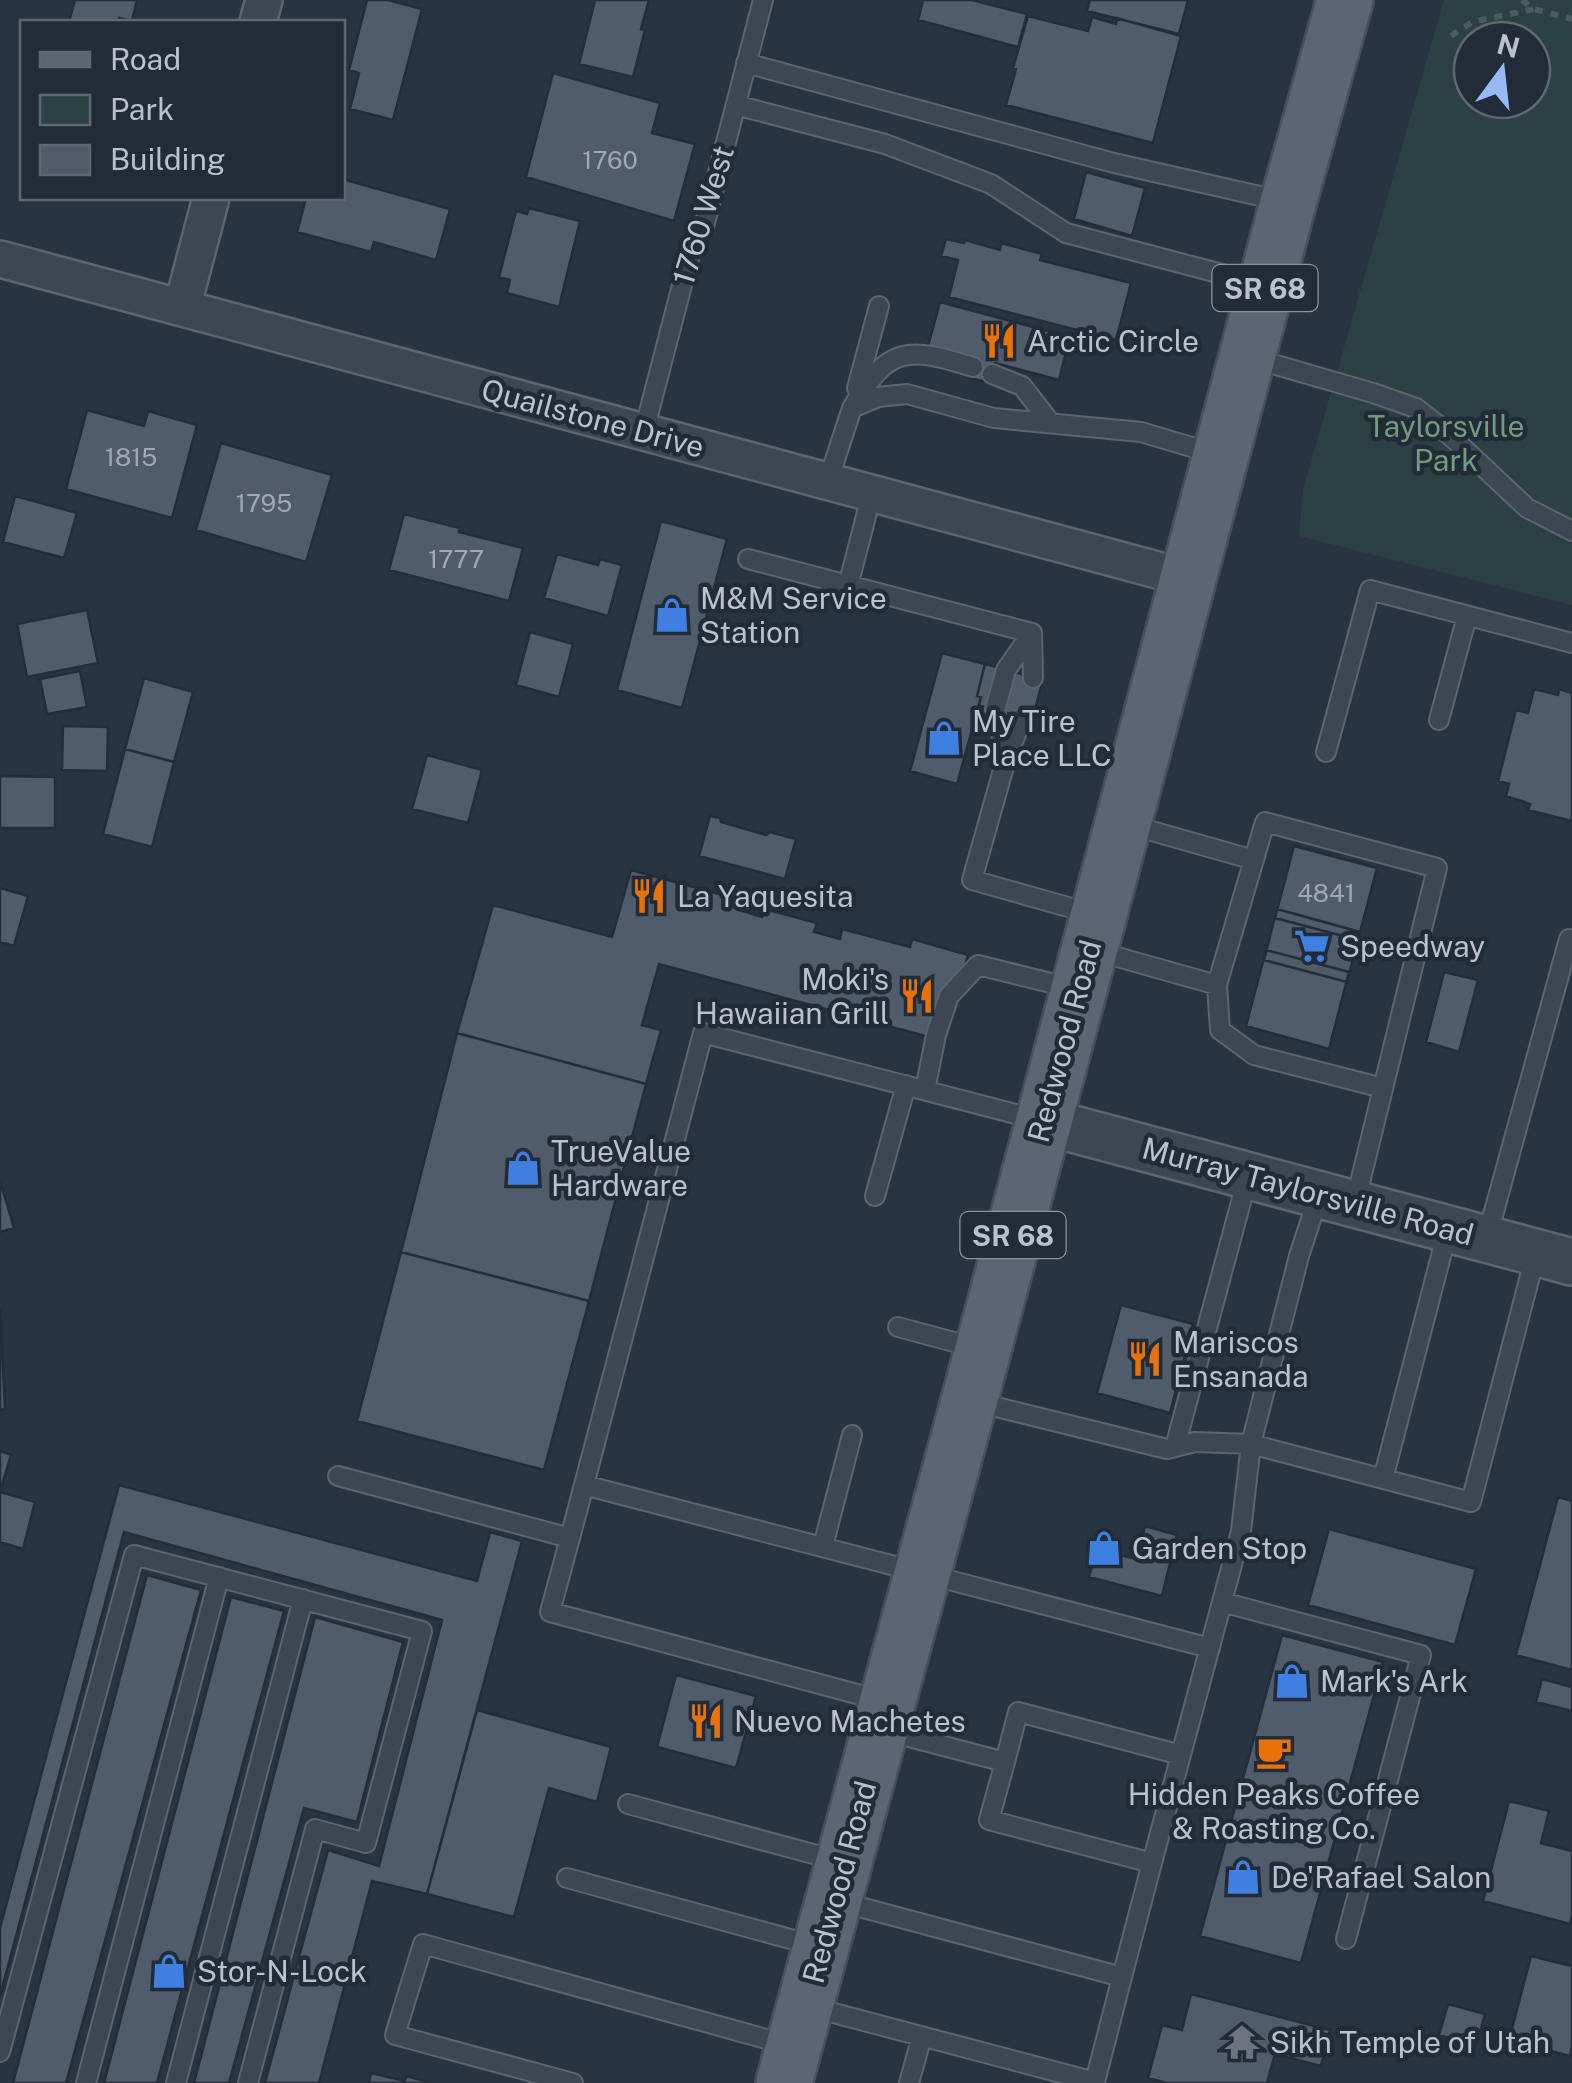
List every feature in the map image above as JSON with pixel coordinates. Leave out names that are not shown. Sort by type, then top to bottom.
[{"type":"main road","name":"Redwood Road","points":[[794,2045],[1186,578],[1345,0]]},
{"type":"street","points":[[182,308],[211,200]]},
{"type":"street","name":"Quailstone Drive","points":[[0,259],[1186,578]]},
{"type":"street","name":"Murray Taylorsville Road","points":[[1043,1120],[1554,1258]]},
{"type":"lane","name":"1760 West","points":[[644,431],[763,0]]},
{"type":"lane","points":[[746,63],[1114,163],[1288,203]]},
{"type":"lane","points":[[736,105],[885,144],[991,184],[1066,233],[1265,286]]},
{"type":"lane","points":[[828,481],[880,306]]},
{"type":"lane","points":[[852,408],[867,381],[894,357],[912,353],[972,367]]},
{"type":"lane","points":[[1246,356],[1416,408],[1528,508],[1572,532]]},
{"type":"lane","points":[[992,374],[1022,386],[1050,422]]},
{"type":"lane","points":[[852,408],[878,397],[907,394],[994,418],[1141,432],[1220,456]]},
{"type":"lane","points":[[848,586],[872,492]]},
{"type":"lane","points":[[748,558],[1032,633]]},
{"type":"lane","points":[[1326,752],[1370,590],[1572,643]]},
{"type":"lane","points":[[1439,720],[1467,616]]},
{"type":"lane","points":[[1032,633],[1033,678]]},
{"type":"lane","points":[[1007,756],[995,710],[1006,670],[1032,633]]},
{"type":"lane","points":[[1022,717],[972,880],[1088,952],[1217,985]]},
{"type":"lane","points":[[1122,822],[1254,860]]},
{"type":"lane","points":[[572,2083],[395,2034],[423,1944],[794,2045],[922,2036],[1095,2083],[1241,1531],[1251,1444],[1299,1256],[1337,1199],[1383,1088],[1436,868],[1265,822],[1217,985],[1220,1030],[1254,1055],[1383,1088]]},
{"type":"lane","points":[[1383,1479],[1569,939]]},
{"type":"lane","points":[[925,1090],[949,996],[978,965],[1088,952]]},
{"type":"lane","points":[[1005,1762],[884,1716],[550,1612],[703,1033],[1043,1120]]},
{"type":"lane","points":[[874,1196],[906,1085]]},
{"type":"lane","points":[[1175,1447],[1248,1176]]},
{"type":"lane","points":[[898,1327],[976,1375],[1167,1449],[1194,1442],[1251,1444],[1470,1502],[1554,1258]]},
{"type":"lane","points":[[823,1546],[852,1435]]},
{"type":"lane","points":[[338,1476],[570,1538]]},
{"type":"lane","points":[[584,1484],[1210,1648]]},
{"type":"lane","points":[[0,2052],[134,1555],[422,1631],[366,1843],[315,1829],[248,2083]]},
{"type":"lane","points":[[86,2083],[219,1577]]},
{"type":"lane","points":[[176,2083],[303,1600]]},
{"type":"lane","points":[[1222,1602],[1421,1655],[1346,1939]]},
{"type":"lane","points":[[1152,1863],[990,1820],[1018,1712],[1180,1756]]},
{"type":"lane","points":[[628,1804],[833,1903]]},
{"type":"lane","points":[[567,1878],[833,1903],[1122,1977]]},
{"type":"lane","points":[[908,2083],[922,2036]]},
{"type":"path","points":[[1522,0],[1534,9],[1572,19]]},
{"type":"path","points":[[1451,36],[1472,22],[1534,9]]},
{"type":"green space","name":"Taylorsville Park","points":[[1444,0],[1572,0],[1572,605],[1299,536],[1303,490]]},
{"type":"building","points":[[75,0],[137,0],[132,20],[70,20]]},
{"type":"building","points":[[367,0],[388,0],[422,9],[393,120],[350,109],[359,73],[349,70]]},
{"type":"building","points":[[595,0],[649,0],[633,77],[579,64]]},
{"type":"building","points":[[923,0],[972,0],[1027,14],[1018,47],[918,20]]},
{"type":"building","points":[[1090,0],[1188,0],[1179,34],[1087,11]]},
{"type":"building","points":[[1028,16],[1088,31],[1092,17],[1116,24],[1117,18],[1181,36],[1153,143],[1006,105]]},
{"type":"building","points":[[553,73],[660,103],[652,133],[695,144],[674,221],[526,177]]},
{"type":"building","points":[[1086,172],[1145,188],[1132,236],[1074,219]]},
{"type":"building","points":[[345,180],[450,209],[436,260],[374,242],[371,252],[297,232],[305,200],[345,200]]},
{"type":"building","points":[[529,208],[580,221],[559,307],[507,293],[510,280],[499,277],[516,211],[527,214]]},
{"type":"building","points":[[946,239],[1000,250],[1001,243],[1042,254],[1040,260],[1131,283],[1116,340],[949,297],[958,260],[941,256]]},
{"type":"building","name":"Arctic Circle","points":[[940,302],[1070,337],[1059,380],[995,363],[989,383],[970,378],[975,359],[928,346]]},
{"type":"building","points":[[87,410],[144,426],[148,411],[197,425],[172,518],[66,489]]},
{"type":"building","points":[[221,443],[332,475],[306,562],[196,530]]},
{"type":"building","points":[[15,496],[77,513],[64,558],[3,542]]},
{"type":"building","points":[[404,514],[523,548],[509,601],[389,570]]},
{"type":"building","name":"M&M Service Station","points":[[661,521],[727,539],[682,708],[617,690]]},
{"type":"building","points":[[557,554],[598,565],[600,559],[622,565],[608,616],[544,598]]},
{"type":"building","points":[[87,610],[98,663],[27,677],[17,624]]},
{"type":"building","points":[[530,632],[573,644],[559,697],[516,685]]},
{"type":"building","name":"My Tire Place LLC","points":[[942,653],[985,664],[977,696],[981,697],[957,784],[910,771]]},
{"type":"building","points":[[985,664],[1043,680],[1032,720],[979,705],[981,697],[977,696]]},
{"type":"building","points":[[80,671],[87,707],[47,714],[40,679]]},
{"type":"building","points":[[144,678],[193,692],[174,762],[125,749]]},
{"type":"building","points":[[1534,689],[1558,695],[1559,689],[1572,693],[1572,821],[1528,810],[1530,804],[1506,796],[1509,784],[1498,781],[1516,710],[1528,713]]},
{"type":"building","points":[[63,726],[108,727],[107,771],[62,770]]},
{"type":"building","points":[[125,749],[174,762],[152,847],[103,834]]},
{"type":"building","points":[[427,755],[482,770],[468,823],[412,809]]},
{"type":"building","points":[[0,776],[55,777],[55,828],[0,828]]},
{"type":"building","points":[[710,816],[766,835],[770,832],[796,839],[785,879],[699,856]]},
{"type":"building","name":"Speedway","points":[[1294,846],[1377,868],[1358,940],[1275,918]]},
{"type":"building","points":[[631,870],[741,900],[739,910],[762,917],[765,909],[817,923],[814,932],[840,939],[842,929],[910,947],[912,939],[968,955],[957,995],[929,1037],[659,964],[642,1025],[661,1030],[646,1084],[457,1033],[493,905],[612,937]]},
{"type":"building","points":[[0,888],[28,896],[14,946],[0,942]]},
{"type":"building","name":"Speedway","points":[[1277,909],[1360,932],[1347,982],[1264,960]]},
{"type":"building","points":[[1266,950],[1349,972],[1329,1049],[1246,1026]]},
{"type":"building","points":[[1444,972],[1478,980],[1459,1052],[1426,1042]]},
{"type":"building","name":"TrueValue Hardware","points":[[457,1033],[646,1084],[589,1301],[401,1252]]},
{"type":"building","points":[[0,1185],[14,1228],[0,1232]]},
{"type":"building","points":[[401,1252],[589,1301],[544,1470],[357,1421]]},
{"type":"building","name":"Mariscos Ensanada","points":[[1121,1305],[1193,1324],[1170,1413],[1097,1393]]},
{"type":"building","points":[[0,1308],[5,1409],[0,1410]]},
{"type":"building","points":[[0,1451],[11,1455],[0,1492]]},
{"type":"building","points":[[119,1485],[477,1581],[490,1532],[522,1541],[427,1894],[372,1881],[319,2083],[265,2083],[328,1850],[379,1866],[442,1620],[124,1532],[0,1996],[0,1928]]},
{"type":"building","points":[[0,1492],[35,1502],[23,1549],[0,1542]]},
{"type":"building","points":[[1558,1497],[1572,1501],[1572,1670],[1516,1655]]},
{"type":"building","points":[[1145,1526],[1177,1535],[1162,1596],[1089,1577],[1093,1563],[1106,1566],[1109,1552],[1136,1559]]},
{"type":"building","points":[[1329,1529],[1476,1569],[1455,1645],[1308,1605]]},
{"type":"building","points":[[147,1575],[201,1590],[66,2083],[13,2083]]},
{"type":"building","points":[[231,1597],[284,1611],[157,2083],[104,2083]]},
{"type":"building","points":[[315,1617],[403,1642],[357,1822],[304,1808],[229,2083],[194,2083]]},
{"type":"building","points":[[1282,1635],[1383,1662],[1301,1963],[1200,1936]]},
{"type":"building","name":"Nuevo Machetes","points":[[676,1675],[756,1696],[736,1768],[657,1747]]},
{"type":"building","points":[[1542,1679],[1572,1687],[1572,1711],[1536,1702]]},
{"type":"building","points":[[477,1710],[611,1747],[597,1802],[549,1788],[514,1917],[427,1894]]},
{"type":"building","points":[[1509,1801],[1549,1811],[1541,1843],[1572,1851],[1570,1924],[1483,1901]]},
{"type":"building","points":[[1531,1956],[1572,1966],[1570,2056],[1509,2040]]},
{"type":"building","name":"Sikh Temple of Utah","points":[[1191,1994],[1330,2030],[1321,2066],[1275,2054],[1267,2083],[1167,2083],[1148,2078],[1162,2025],[1182,2030]]},
{"type":"building","points":[[1448,2004],[1485,2014],[1476,2046],[1439,2035]]},
{"type":"building","points":[[371,2073],[405,2081],[406,2076],[432,2083],[369,2083]]},
{"type":"place","name":"Arctic Circle","points":[[999,341]]},
{"type":"place","name":"M&M Service Station","points":[[672,615]]},
{"type":"place","name":"My Tire Place LLC","points":[[944,738]]},
{"type":"place","name":"La Yaquesita","points":[[649,896]]},
{"type":"place","name":"Speedway","points":[[1312,946]]},
{"type":"place","name":"Moki's Hawaiian Grill","points":[[917,996]]},
{"type":"place","name":"TrueValue Hardware","points":[[523,1168]]},
{"type":"place","name":"Mariscos Ensanada","points":[[1145,1359]]},
{"type":"place","name":"Garden Stop","points":[[1104,1548]]},
{"type":"place","name":"Mark's Ark","points":[[1292,1681]]},
{"type":"place","name":"Nuevo Machetes","points":[[706,1721]]},
{"type":"place","name":"Hidden Peaks Coffee & Roasting Co.","points":[[1274,1752]]},
{"type":"place","name":"De'Rafael Salon","points":[[1243,1877]]},
{"type":"place","name":"Stor-N-Lock","points":[[169,1971]]},
{"type":"place","name":"Sikh Temple of Utah","points":[[1242,2042]]}]
